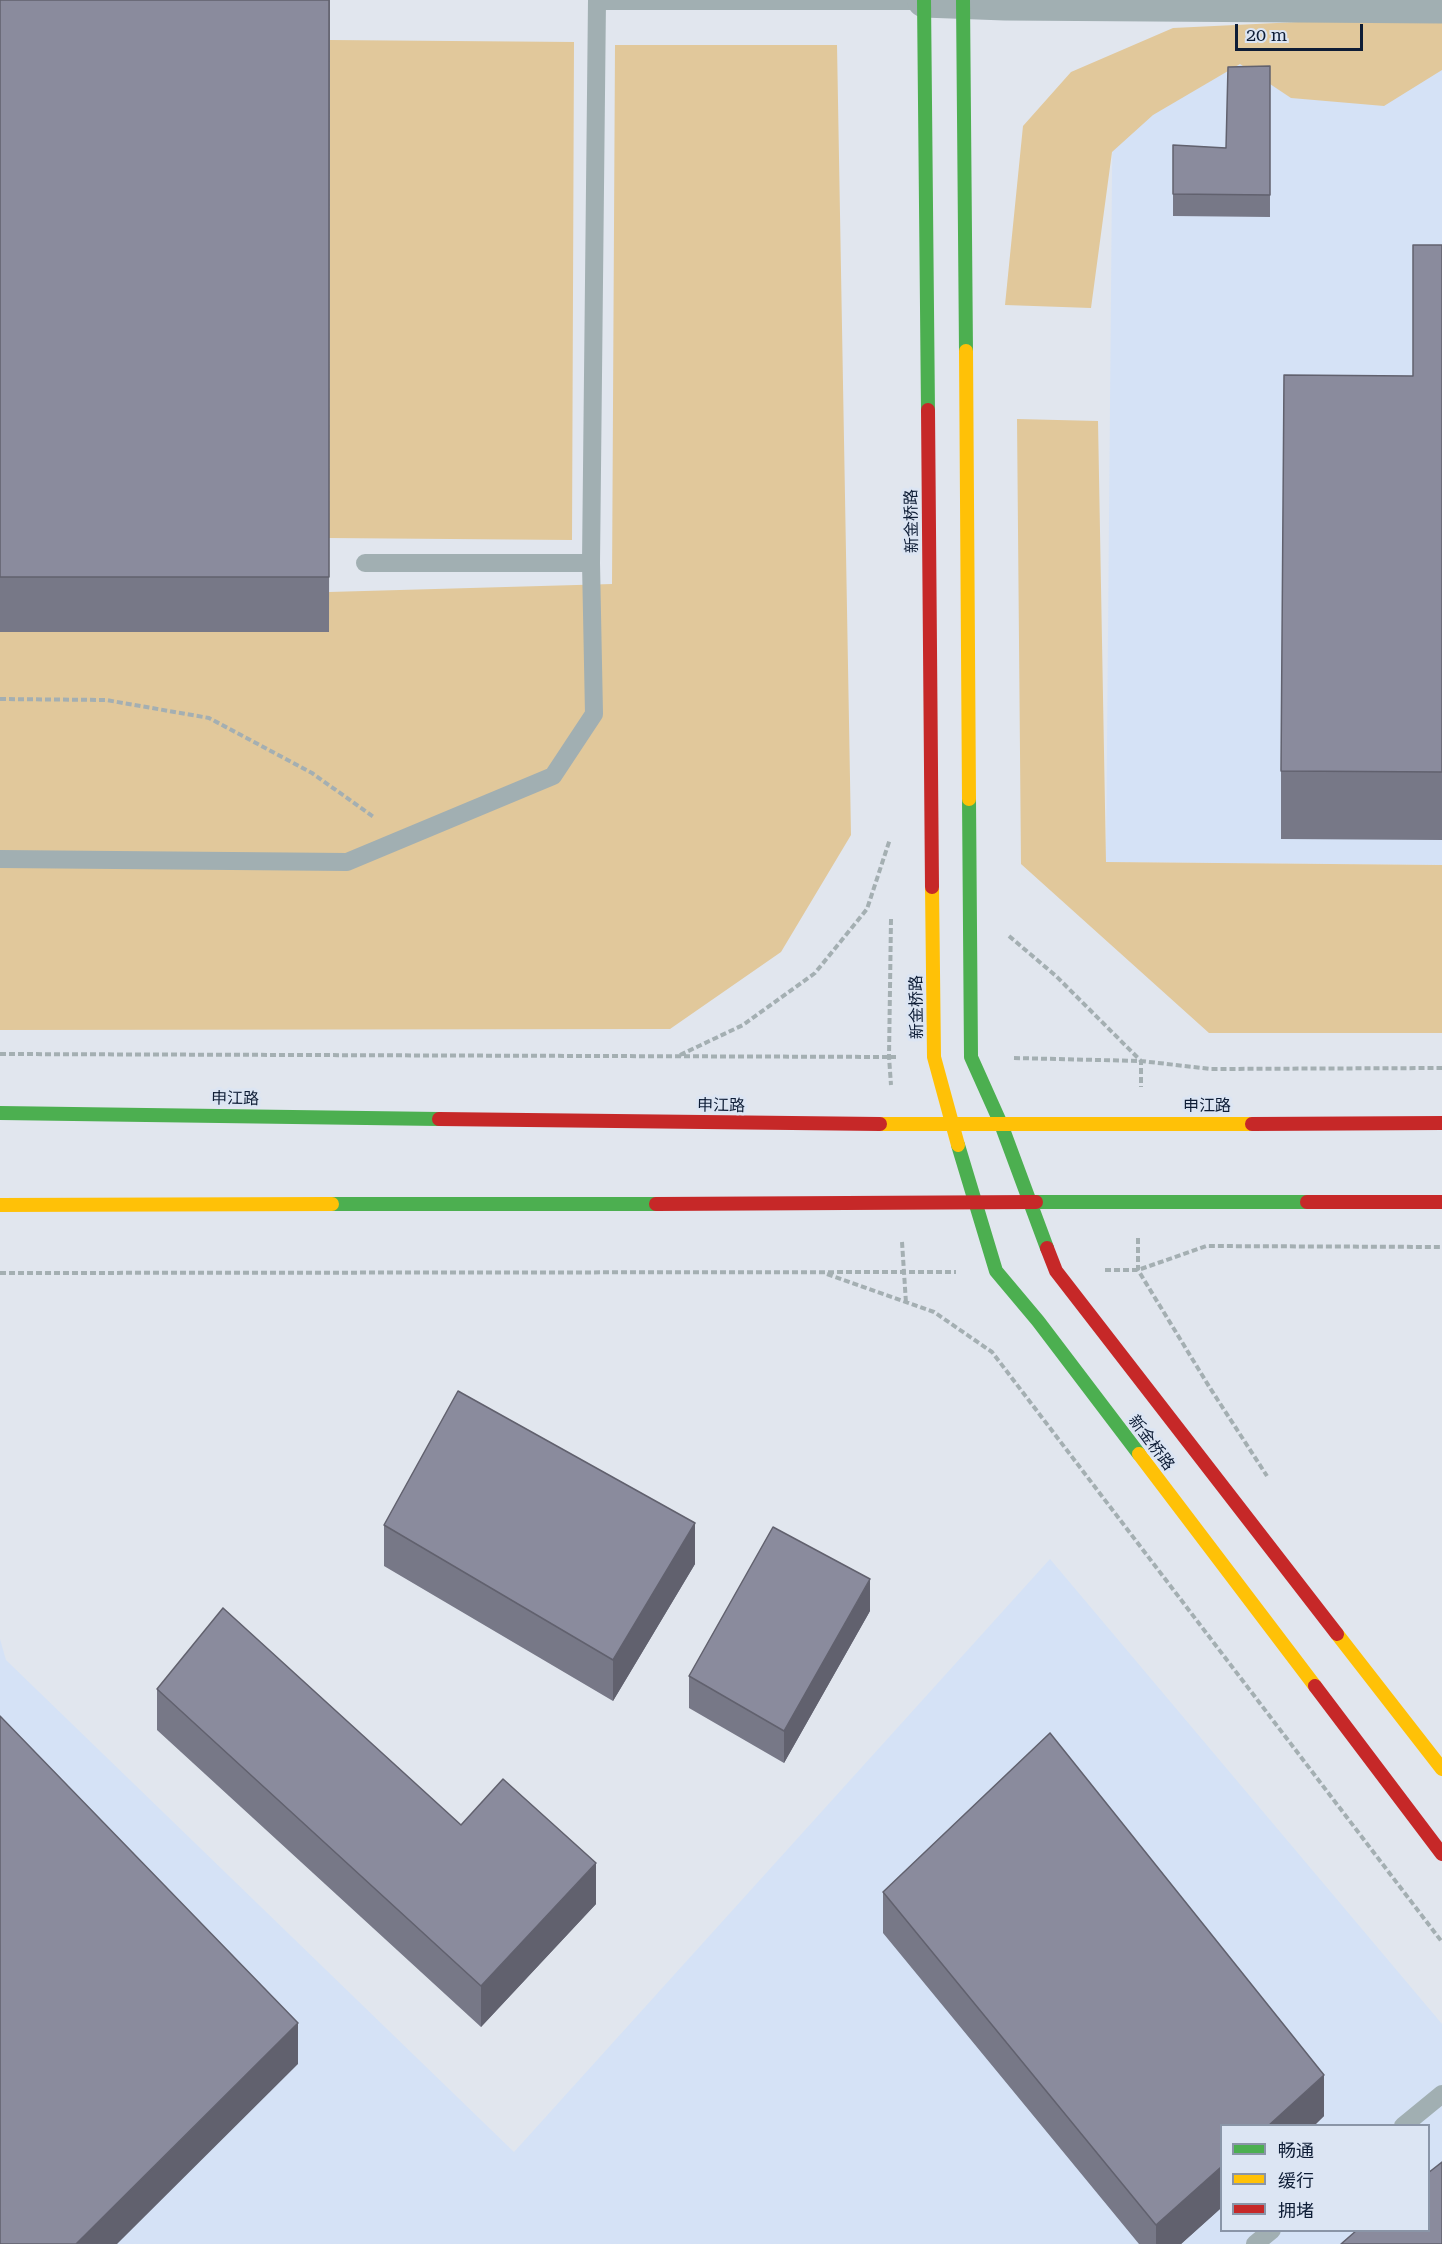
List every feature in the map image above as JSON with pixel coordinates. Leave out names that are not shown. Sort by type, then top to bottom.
[{"type":"street","points":[[924,1],[1442,7]]},
{"type":"street","name":"新金桥路","points":[[924,1],[934,1057],[952,1125],[996,1271],[1038,1321],[1442,1854]]},
{"type":"street","name":"新金桥路","points":[[963,2],[971,1056],[1001,1124],[1056,1271],[1442,1768]]},
{"type":"street","name":"申江路","points":[[0,1113],[952,1125],[1442,1123]]},
{"type":"street","points":[[0,1204],[1442,1202]]},
{"type":"lane","points":[[0,859],[347,862],[553,776],[594,714],[591,563],[597,0],[924,1]]},
{"type":"lane","points":[[365,563],[591,563]]},
{"type":"lane","points":[[1405,2124],[1442,2094]]},
{"type":"lane","points":[[1255,2244],[1270,2232]]},
{"type":"path","points":[[0,699],[106,700],[208,718],[312,773],[404,838]]},
{"type":"path","points":[[678,1056],[742,1025],[815,973],[867,909],[890,839]]},
{"type":"path","points":[[1006,933],[1056,976],[1141,1061],[1211,1069],[1442,1068]]},
{"type":"path","points":[[0,1054],[890,1057]]},
{"type":"path","points":[[1166,1317],[1138,1270],[1206,1246],[1442,1247]]},
{"type":"path","points":[[0,1272],[904,1272],[906,1304]]},
{"type":"path","points":[[824,1272],[906,1304],[934,1312],[992,1352],[1442,1942]]},
{"type":"shaded area","points":[[1442,15],[1442,70],[1384,106],[1291,98],[1240,64],[1153,115],[1112,152],[1091,308],[1005,305],[1023,126],[1071,72],[1173,28]]},
{"type":"shaded area","points":[[330,40],[574,42],[572,540],[329,538]]},
{"type":"shaded area","points":[[615,45],[837,45],[851,835],[781,952],[670,1029],[0,1030],[0,632],[328,632],[329,592],[612,584]]},
{"type":"shaded area","points":[[1113,63],[1442,66],[1442,865],[1106,862]]},
{"type":"shaded area","points":[[1017,419],[1098,421],[1106,862],[1442,865],[1442,1033],[1209,1033],[1021,864]]},
{"type":"shaded area","points":[[1050,1559],[1442,2024],[1442,2244],[0,2244],[0,1639],[6,1660],[514,2152]]},
{"type":"building","points":[[0,0],[329,0],[329,577],[0,577]]},
{"type":"building","points":[[1270,66],[1270,195],[1173,194],[1173,145],[1226,148],[1228,67]]},
{"type":"building","points":[[1413,245],[1442,245],[1442,772],[1281,771],[1284,375],[1413,376]]},
{"type":"building","points":[[458,1391],[695,1523],[613,1660],[384,1525]]},
{"type":"building","points":[[773,1527],[870,1579],[784,1731],[689,1676]]},
{"type":"building","points":[[223,1608],[461,1825],[503,1779],[596,1863],[481,1986],[157,1689]]},
{"type":"building","points":[[0,1716],[298,2023],[76,2244],[0,2244]]},
{"type":"building","points":[[1050,1733],[1324,2075],[1270,2124],[1220,2124],[1220,2168],[1156,2225],[883,1892]]},
{"type":"building","points":[[1442,2162],[1442,2244],[1341,2244],[1355,2232],[1430,2232],[1430,2171]]},
{"type":"traffic: fast","points":[[924,0],[928,410]]},
{"type":"traffic: fast","points":[[963,0],[966,351]]},
{"type":"traffic: fast","points":[[969,799],[971,1057],[1001,1124],[1047,1248]]},
{"type":"traffic: fast","points":[[0,1113],[439,1119]]},
{"type":"traffic: fast","points":[[958,1145],[996,1271],[1038,1321],[1139,1454]]},
{"type":"traffic: fast","points":[[1036,1202],[1307,1202]]},
{"type":"traffic: fast","points":[[332,1204],[656,1204]]},
{"type":"traffic: slow","points":[[966,351],[969,799]]},
{"type":"traffic: slow","points":[[932,887],[934,1057],[958,1145]]},
{"type":"traffic: slow","points":[[880,1124],[1252,1124]]},
{"type":"traffic: slow","points":[[0,1205],[332,1204]]},
{"type":"traffic: slow","points":[[1139,1454],[1315,1686]]},
{"type":"traffic: slow","points":[[1337,1634],[1442,1769]]},
{"type":"traffic: jam","points":[[928,410],[932,887]]},
{"type":"traffic: jam","points":[[439,1119],[880,1124]]},
{"type":"traffic: jam","points":[[1252,1124],[1442,1123]]},
{"type":"traffic: jam","points":[[656,1204],[1036,1202]]},
{"type":"traffic: jam","points":[[1307,1202],[1442,1202]]},
{"type":"traffic: jam","points":[[1047,1248],[1056,1271],[1337,1634]]},
{"type":"traffic: jam","points":[[1315,1686],[1442,1854]]}]
